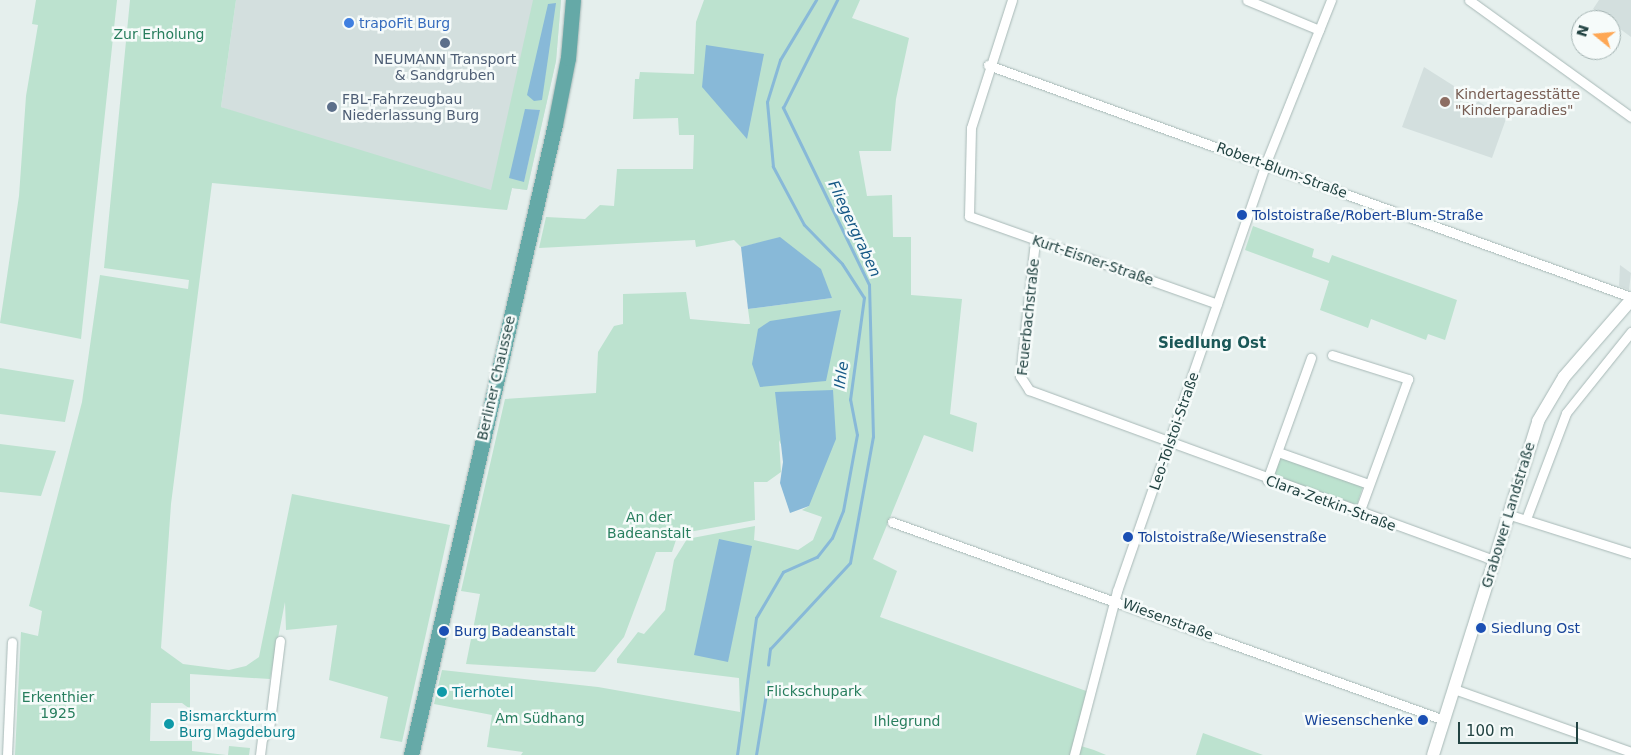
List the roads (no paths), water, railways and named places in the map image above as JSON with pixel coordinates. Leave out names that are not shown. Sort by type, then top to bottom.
[{"type":"main road","name":"Berliner Chaussee","points":[[410,755],[556,116],[573,0]]},
{"type":"main road","name":"Grabower Landstraße","points":[[1433,755],[1507,514],[1546,405],[1631,298]]},
{"type":"street","points":[[988,65],[1012,0]]},
{"type":"street","points":[[1247,0],[1319,30]]},
{"type":"street","name":"Leo-Tolstoi-Straße","points":[[1074,755],[1116,600],[1265,165],[1331,0]]},
{"type":"street","points":[[1469,0],[1631,117]]},
{"type":"street","name":"Robert-Blum-Straße","points":[[988,65],[1631,298]]},
{"type":"street","name":"Kurt-Eisner-Straße","points":[[988,65],[968,142],[969,216],[1217,304]]},
{"type":"street","name":"Feuerbachstraße","points":[[1035,241],[1023,385],[1169,445]]},
{"type":"street","name":"Grabower Landstraße","points":[[1526,519],[1566,413],[1631,332]]},
{"type":"street","points":[[1332,356],[1408,379],[1359,513]]},
{"type":"street","points":[[1267,480],[1311,358]]},
{"type":"street","name":"Clara-Zetkin-Straße","points":[[1169,445],[1493,560]]},
{"type":"street","points":[[1278,452],[1369,484]]},
{"type":"street","points":[[1507,514],[1631,553]]},
{"type":"street","name":"Wiesenstraße","points":[[892,522],[1116,600],[1444,720]]},
{"type":"street","points":[[260,755],[262,739],[269,729],[280,641]]},
{"type":"street","points":[[7,755],[12,642]]},
{"type":"street","points":[[1454,689],[1631,752]]},
{"type":"water","points":[[556,3],[542,100],[534,101],[527,95],[548,4]]},
{"type":"water","points":[[706,45],[764,54],[747,139],[702,87]]},
{"type":"water","points":[[525,109],[540,110],[524,182],[509,178]]},
{"type":"water","points":[[780,237],[821,269],[832,298],[748,309],[741,247]]},
{"type":"water","points":[[841,310],[826,381],[760,387],[752,364],[758,329],[770,321]]},
{"type":"water","points":[[833,390],[836,439],[809,506],[790,513],[780,483],[783,462],[775,392]]},
{"type":"water","points":[[719,539],[752,546],[728,662],[694,655]]},
{"type":"waterway","name":"Ihle","points":[[737,755],[756,618],[783,572],[817,557],[832,538],[843,511],[857,435],[850,400],[864,298],[842,264],[804,225],[773,167],[767,102],[780,60],[816,0]]},
{"type":"waterway","name":"Fliegergraben","points":[[768,665],[770,649],[850,563],[873,437],[869,285],[783,108],[837,0]]},
{"type":"waterway","name":"Fliegergraben","points":[[756,755],[768,682]]},
{"type":"place","name":"trapoFit Burg","points":[[349,23]]},
{"type":"place","name":"NEUMANN Transport & Sandgruben","points":[[445,43]]},
{"type":"place","name":"Kindertagesstätte \"Kinderparadies\"","points":[[1445,102]]},
{"type":"place","name":"FBL-Fahrzeugbau Niederlassung Burg","points":[[332,107]]},
{"type":"place","name":"Tolstoistraße/Robert-Blum-Straße","points":[[1242,215]]},
{"type":"place","name":"Tolstoistraße/Wiesenstraße","points":[[1128,537]]},
{"type":"place","name":"Siedlung Ost","points":[[1481,628]]},
{"type":"place","name":"Burg Badeanstalt","points":[[444,631]]},
{"type":"place","name":"Tierhotel","points":[[442,692]]},
{"type":"place","name":"Wiesenschenke","points":[[1423,720]]},
{"type":"place","name":"Bismarckturm Burg Magdeburg","points":[[169,724]]},
{"type":"district","name":"Siedlung Ost","points":[[1212,344]]},
{"type":"park label","name":"Zur Erholung","points":[[159,34]]},
{"type":"park label","name":"An der Badeanstalt","points":[[649,526]]},
{"type":"park label","name":"Flickschupark","points":[[814,691]]},
{"type":"park label","name":"Erkenthier 1925","points":[[58,706]]},
{"type":"park label","name":"Am Südhang","points":[[540,718]]},
{"type":"park label","name":"Ihlegrund","points":[[907,721]]}]
